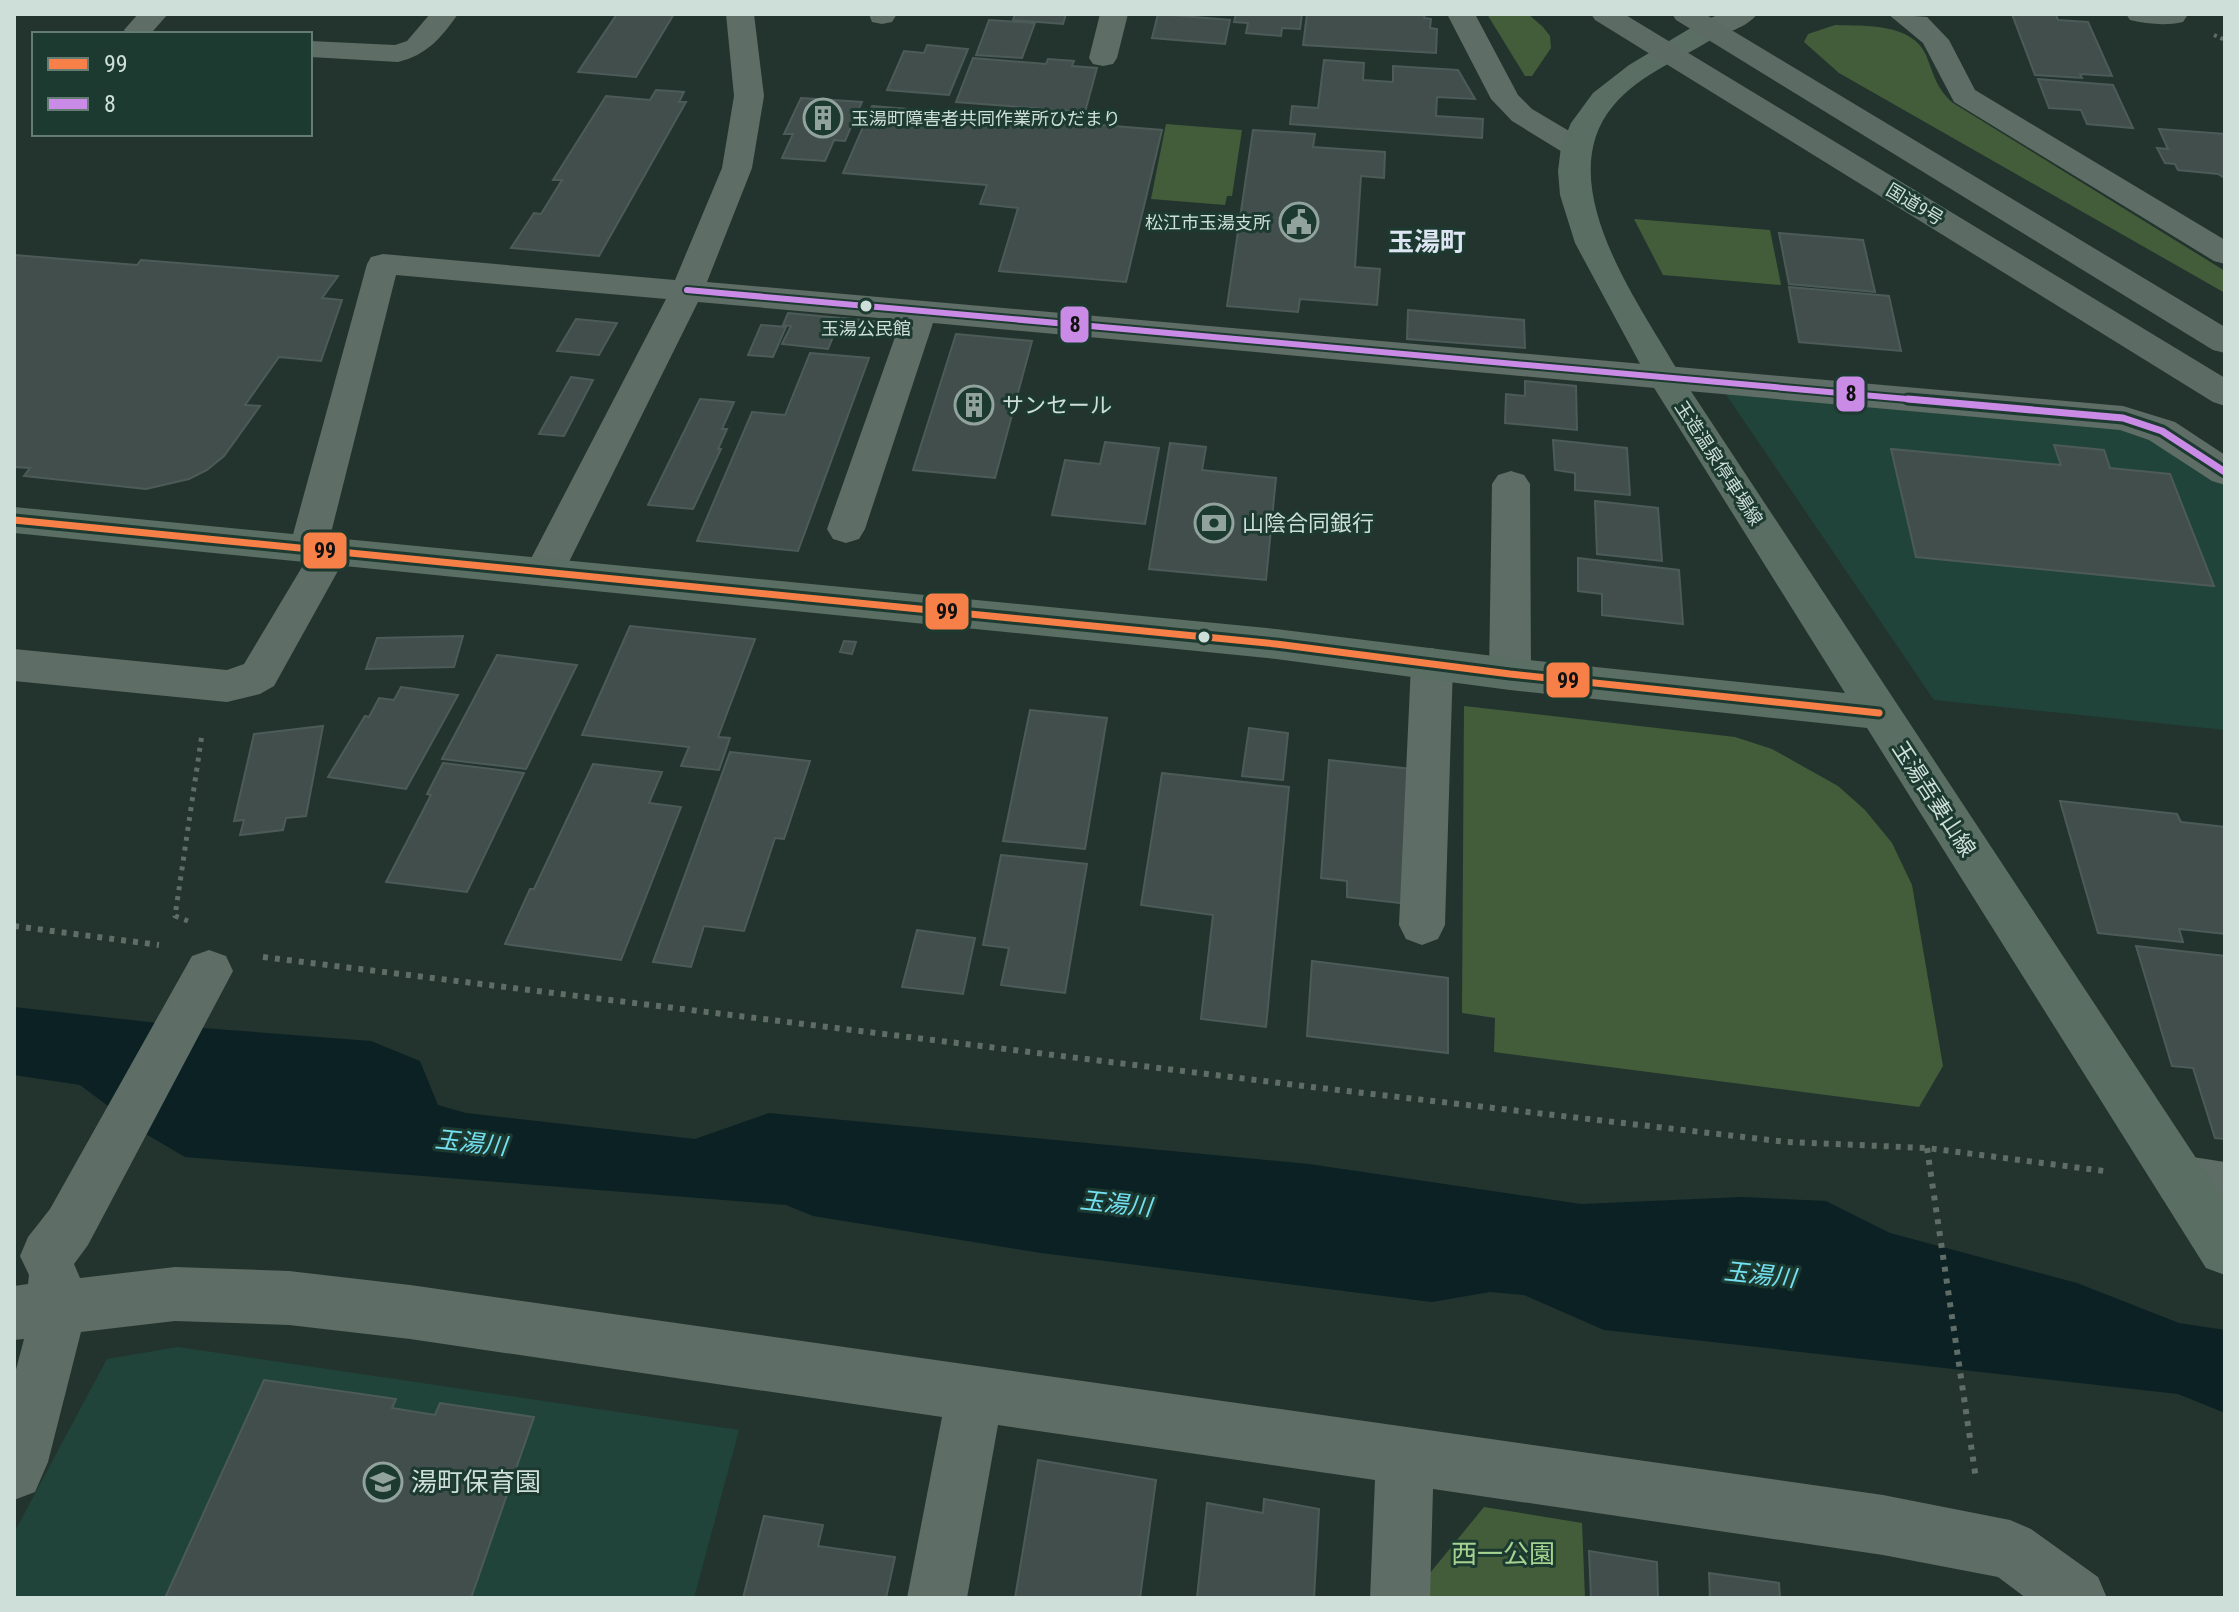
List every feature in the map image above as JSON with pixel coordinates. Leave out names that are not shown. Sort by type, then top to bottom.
[{"type":"highway","name":"国道9号","points":[[1605,14],[2225,394]]},
{"type":"highway","name":"国道9号","points":[[1698,21],[2225,342]]},
{"type":"main road","name":"玉造温泉停車場線","points":[[1698,21],[1670,55],[1604,98],[1588,120],[1575,147],[1574,181],[1578,213],[1589,242],[1663,375],[1879,713]]},
{"type":"main road","points":[[14,520],[1276,644],[1510,674],[1879,713]]},
{"type":"main road","name":"玉湯吾妻山線","points":[[1879,713],[2209,1209]]},
{"type":"street","points":[[140,32],[141,24],[154,14]]},
{"type":"street","points":[[312,49],[398,54],[417,47],[444,14]]},
{"type":"street","points":[[544,572],[687,290],[713,233],[737,168],[749,96],[740,14]]},
{"type":"street","points":[[1103,58],[1114,14]]},
{"type":"street","points":[[1461,14],[1506,99],[1522,115],[1575,147]]},
{"type":"street","points":[[1698,21],[1743,14]]},
{"type":"street","points":[[1902,14],[1929,30],[1964,96],[2225,254]]},
{"type":"street","points":[[2140,14],[2173,16]]},
{"type":"street","points":[[14,665],[209,686],[245,683],[259,675],[269,662],[319,550],[383,264],[2123,418],[2162,431],[2225,472]]},
{"type":"street","points":[[846,529],[921,310]]},
{"type":"street","points":[[1510,674],[1511,484]]},
{"type":"street","points":[[1422,925],[1432,664]]},
{"type":"street","points":[[14,1471],[19,1462],[41,1270],[210,950]]},
{"type":"street","points":[[41,1270],[175,1294],[289,1298],[975,1393],[1867,1523],[2010,1550],[2077,1598]]},
{"type":"street","points":[[937,1598],[975,1393]]},
{"type":"street","points":[[1400,1598],[1405,1456]]},
{"type":"path","points":[[209,686],[175,916],[210,950]]},
{"type":"path","points":[[14,926],[1756,1138],[1927,1148],[2209,1209]]},
{"type":"path","points":[[1927,1148],[1974,1466]]},
{"type":"shaded area","points":[[1728,393],[2141,427],[2225,483],[2225,730],[1934,700],[1727,396]]},
{"type":"shaded area","name":"湯町保育園","points":[[178,1347],[739,1430],[694,1598],[14,1598],[14,1533],[107,1359]]},
{"type":"green space","points":[[1487,14],[1528,14],[1550,36],[1551,48],[1532,76],[1525,76]]},
{"type":"green space","points":[[1835,25],[1886,28],[1910,37],[1926,55],[1939,86],[1953,103],[2225,271],[2225,293],[1839,73],[1804,42],[1808,34]]},
{"type":"green space","points":[[1166,124],[1242,130],[1232,196],[1227,196],[1225,205],[1151,199]]},
{"type":"green space","points":[[1634,219],[1770,230],[1781,285],[1663,275]]},
{"type":"green space","points":[[1464,706],[1735,737],[1772,749],[1838,786],[1865,810],[1892,843],[1912,885],[1943,1066],[1919,1107],[1494,1052],[1495,1018],[1462,1013]]},
{"type":"green space","name":"西一公園","points":[[1484,1507],[1582,1523],[1585,1598],[1429,1598],[1430,1573]]},
{"type":"water","name":"玉湯川","points":[[14,1007],[203,1028],[371,1041],[420,1061],[438,1105],[466,1113],[695,1139],[769,1113],[1309,1164],[1581,1204],[1742,1197],[1826,1201],[1890,1233],[2077,1283],[2179,1323],[2225,1330],[2225,1413],[2178,1394],[1604,1330],[1524,1295],[1490,1292],[1432,1302],[1041,1253],[813,1216],[786,1205],[185,1157],[144,1133],[80,1085],[14,1075]]},
{"type":"building","points":[[617,14],[674,14],[636,77],[578,72]]},
{"type":"building","points":[[1015,14],[1066,14],[1063,24],[1013,20]]},
{"type":"building","points":[[1158,14],[1230,20],[1225,44],[1152,38]]},
{"type":"building","points":[[1236,14],[1302,14],[1300,29],[1282,28],[1281,36],[1246,33],[1248,23],[1234,22]]},
{"type":"building","points":[[1307,14],[1425,14],[1424,18],[1431,19],[1430,28],[1437,29],[1436,53],[1303,45]]},
{"type":"building","points":[[2012,14],[2056,15],[2058,20],[2088,22],[2112,76],[2035,75]]},
{"type":"building","points":[[989,20],[1035,23],[1022,58],[976,55]]},
{"type":"building","points":[[927,45],[968,49],[949,95],[887,90],[904,51],[924,53]]},
{"type":"building","points":[[973,58],[1046,64],[1048,59],[1074,61],[1072,66],[1097,68],[1085,112],[956,102]]},
{"type":"building","points":[[1324,60],[1364,63],[1363,80],[1393,82],[1393,66],[1458,70],[1475,99],[1437,97],[1436,116],[1483,119],[1482,138],[1290,124],[1292,106],[1318,108]]},
{"type":"building","points":[[2038,79],[2113,85],[2133,128],[2087,124],[2081,110],[2049,108]]},
{"type":"building","points":[[656,90],[684,92],[679,102],[686,102],[599,256],[511,248],[534,213],[541,214],[562,180],[553,180],[606,96],[650,100]]},
{"type":"building","name":"玉湯町障害者共同作業所ひだまり","points":[[801,98],[862,102],[845,141],[834,140],[825,161],[782,158],[793,134],[784,134]]},
{"type":"building","points":[[872,106],[1162,130],[1126,282],[999,271],[1018,208],[980,204],[987,185],[843,173]]},
{"type":"building","points":[[2159,129],[2225,134],[2225,178],[2218,174],[2178,170],[2175,164],[2165,163],[2157,148],[2168,149]]},
{"type":"building","name":"松江市玉湯支所","points":[[1253,130],[1315,134],[1313,147],[1385,152],[1384,178],[1361,176],[1355,267],[1380,269],[1377,305],[1300,299],[1298,312],[1227,306]]},
{"type":"building","points":[[1779,233],[1863,240],[1875,292],[1789,284]]},
{"type":"building","points":[[14,255],[137,265],[141,260],[338,276],[322,298],[342,300],[321,361],[279,357],[245,405],[260,406],[224,456],[207,470],[189,479],[146,489],[24,476],[30,468],[14,467]]},
{"type":"building","points":[[1789,287],[1889,296],[1901,351],[1799,342]]},
{"type":"building","points":[[1408,310],[1524,320],[1525,348],[1407,339]]},
{"type":"building","points":[[788,313],[883,322],[878,337],[835,332],[828,349],[782,344],[791,326],[783,325]]},
{"type":"building","points":[[576,319],[617,323],[599,355],[557,351]]},
{"type":"building","points":[[761,325],[786,327],[773,357],[748,355]]},
{"type":"building","name":"サンセール","points":[[956,334],[1032,341],[995,478],[913,470]]},
{"type":"building","points":[[810,353],[869,358],[798,551],[697,541],[752,412],[785,415]]},
{"type":"building","points":[[571,377],[593,380],[564,436],[539,434]]},
{"type":"building","points":[[1525,381],[1576,386],[1577,430],[1505,423],[1506,394],[1525,396]]},
{"type":"building","points":[[700,399],[734,402],[722,429],[727,429],[718,449],[721,449],[693,509],[648,505]]},
{"type":"building","points":[[1553,440],[1627,448],[1630,495],[1575,490],[1575,473],[1555,470]]},
{"type":"building","points":[[1105,442],[1159,448],[1145,524],[1052,515],[1065,460],[1100,464]]},
{"type":"building","name":"山陰合同銀行","points":[[1170,443],[1206,447],[1202,470],[1276,478],[1266,580],[1149,569]]},
{"type":"building","points":[[2054,445],[2104,450],[2110,468],[2170,474],[2214,586],[1916,557],[1891,449],[2061,465]]},
{"type":"building","points":[[1595,501],[1658,508],[1662,561],[1597,554]]},
{"type":"building","points":[[1578,558],[1679,570],[1683,624],[1602,615],[1602,594],[1578,591]]},
{"type":"building","points":[[630,626],[755,639],[718,737],[730,738],[719,770],[681,766],[689,747],[582,735]]},
{"type":"building","points":[[463,636],[454,667],[366,669],[377,638]]},
{"type":"building","points":[[844,641],[856,642],[852,654],[840,652]]},
{"type":"building","points":[[497,655],[577,665],[526,769],[442,759]]},
{"type":"building","points":[[401,687],[458,695],[406,789],[328,777],[379,698],[394,700]]},
{"type":"building","points":[[1030,710],[1107,718],[1085,849],[1003,841]]},
{"type":"building","points":[[323,726],[306,816],[286,818],[283,830],[240,835],[244,820],[234,821],[254,734]]},
{"type":"building","points":[[1249,728],[1288,733],[1283,780],[1242,776]]},
{"type":"building","points":[[730,752],[810,761],[784,839],[775,838],[744,931],[704,926],[691,967],[653,962]]},
{"type":"building","points":[[1329,760],[1412,769],[1408,904],[1347,897],[1347,881],[1321,878]]},
{"type":"building","points":[[443,763],[524,773],[467,892],[386,882],[431,795],[427,794]]},
{"type":"building","points":[[593,764],[662,772],[649,803],[681,807],[621,960],[505,944],[530,889],[534,889]]},
{"type":"building","points":[[1162,773],[1289,787],[1266,1027],[1201,1019],[1213,915],[1141,905]]},
{"type":"building","points":[[2060,801],[2177,814],[2181,822],[2225,827],[2225,934],[2179,929],[2183,942],[2098,933]]},
{"type":"building","points":[[1001,855],[1087,864],[1065,993],[1001,985],[1009,948],[983,945]]},
{"type":"building","points":[[917,930],[975,938],[963,994],[902,987]]},
{"type":"building","points":[[2136,946],[2225,956],[2225,1139],[2215,1138],[2193,1068],[2172,1066]]},
{"type":"building","points":[[1312,961],[1448,978],[1448,1053],[1307,1036]]},
{"type":"building","points":[[264,1380],[396,1399],[392,1408],[435,1415],[440,1403],[534,1417],[471,1598],[165,1598]]},
{"type":"building","points":[[1038,1460],[1156,1480],[1140,1598],[1015,1598]]},
{"type":"building","points":[[1264,1499],[1319,1509],[1314,1598],[1197,1598],[1207,1503],[1263,1513]]},
{"type":"building","points":[[764,1516],[823,1525],[818,1546],[895,1557],[886,1598],[743,1598]]},
{"type":"building","points":[[1589,1551],[1657,1562],[1658,1598],[1591,1598]]},
{"type":"building","points":[[1709,1573],[1779,1583],[1780,1598],[1710,1598]]},
{"type":"transit line","name":"8","points":[[687,290],[2123,418],[2162,431],[2225,472]]},
{"type":"transit line","name":"99","points":[[14,520],[1276,644],[1510,674],[1879,713]]},
{"type":"place","name":"玉湯町障害者共同作業所ひだまり","points":[[823,118]]},
{"type":"place","name":"松江市玉湯支所","points":[[1299,222]]},
{"type":"place","name":"玉湯公民館","points":[[866,306]]},
{"type":"place","name":"サンセール","points":[[974,405]]},
{"type":"place","name":"山陰合同銀行","points":[[1214,523]]},
{"type":"place","name":"湯町保育園","points":[[383,1482]]},
{"type":"district","name":"玉湯町","points":[[1427,242]]}]
